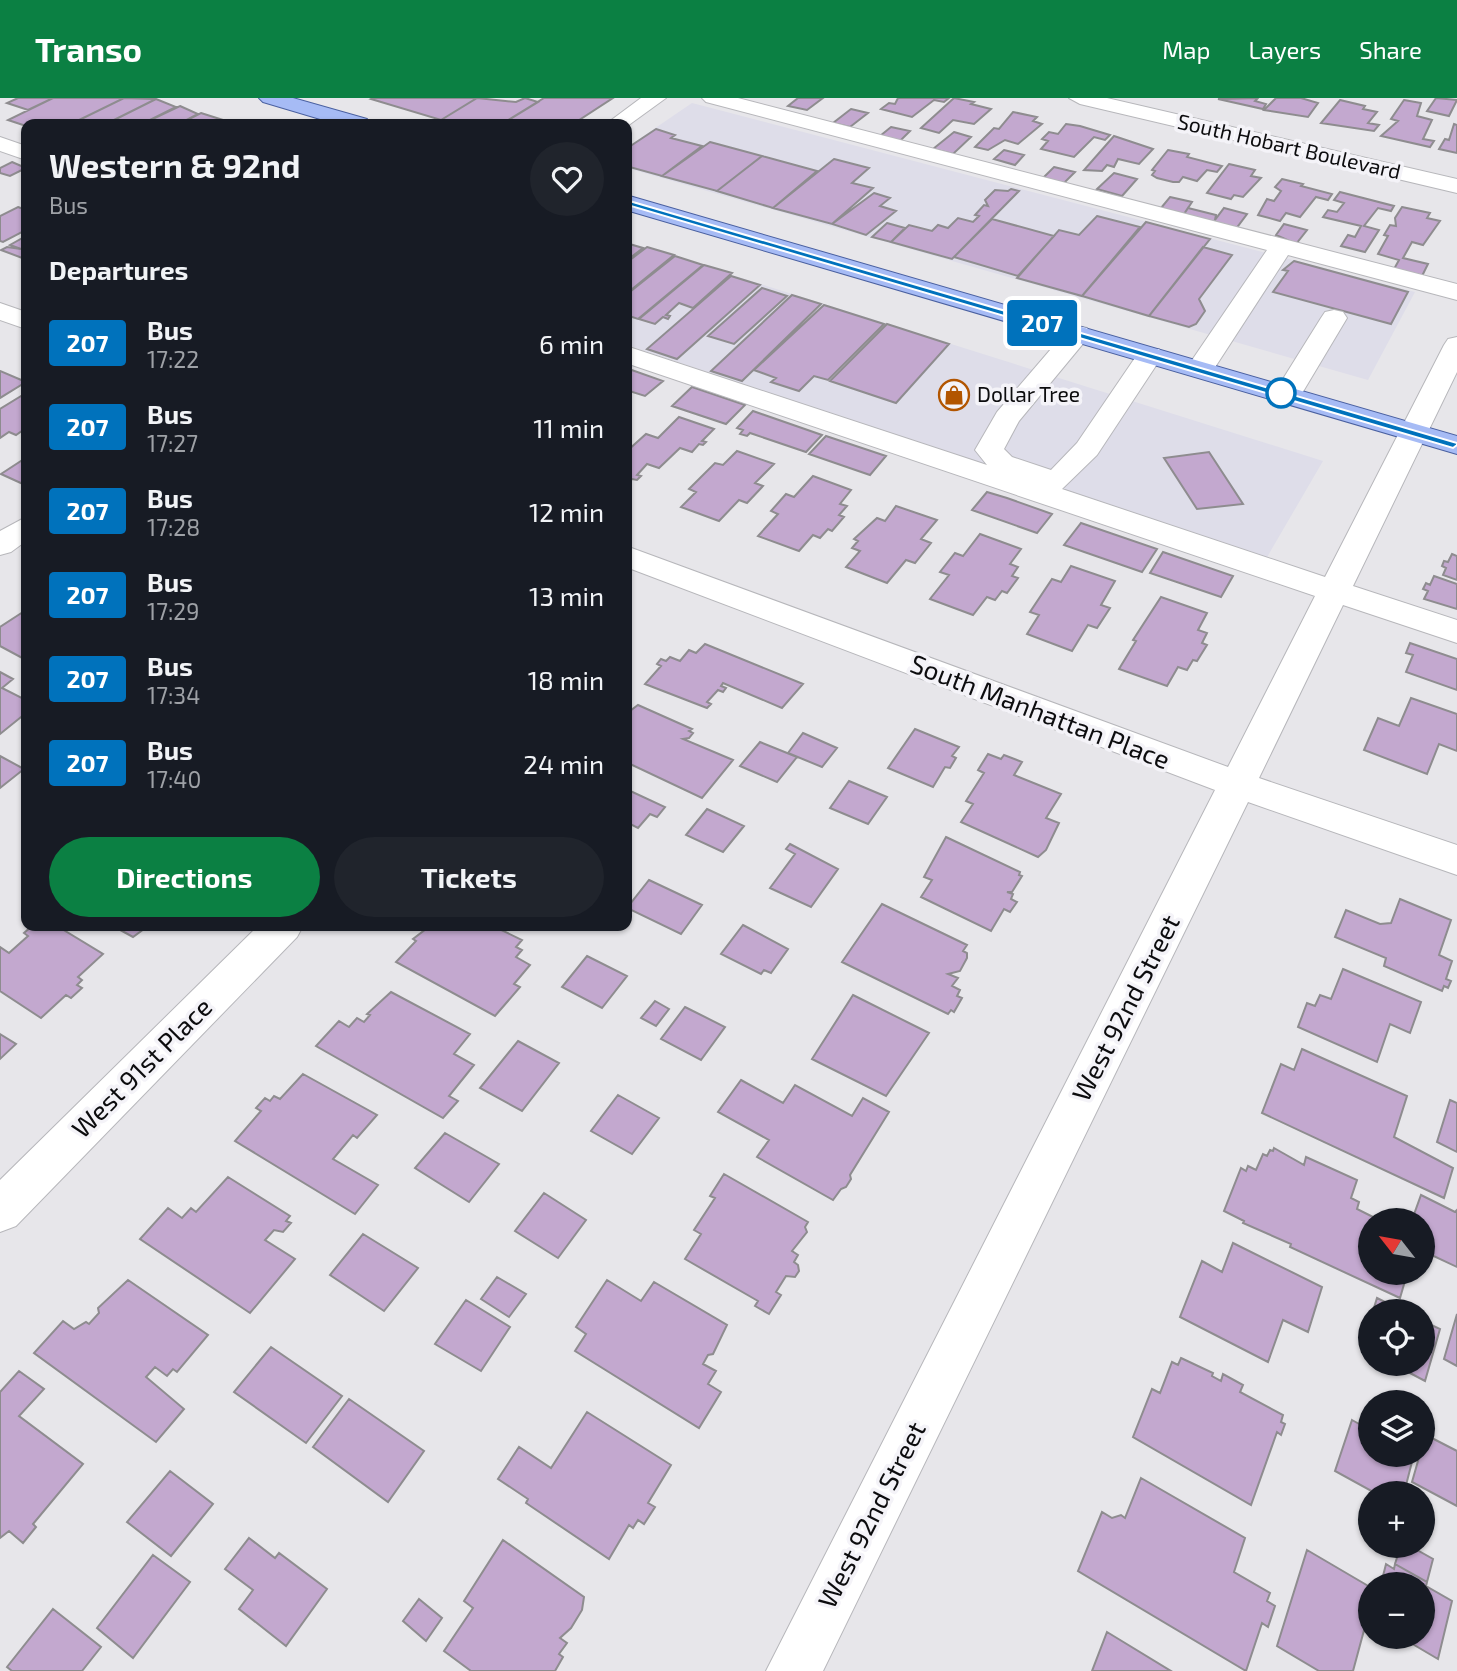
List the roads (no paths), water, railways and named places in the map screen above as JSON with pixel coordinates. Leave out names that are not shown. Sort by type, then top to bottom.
[{"type":"main road","points":[[270,98],[342,119]]},
{"type":"main road","points":[[632,204],[1457,445]]},
{"type":"street","points":[[624,119],[655,98]]},
{"type":"street","points":[[713,98],[1457,292]]},
{"type":"street","name":"South Hobart Boulevard","points":[[1080,98],[1457,186]]},
{"type":"street","points":[[0,144],[21,151]]},
{"type":"street","points":[[1200,369],[1282,246]]},
{"type":"street","points":[[0,311],[21,319]]},
{"type":"street","points":[[1287,395],[1334,318]]},
{"type":"street","points":[[1078,334],[1007,418],[989,450],[1002,463],[1056,482],[1087,449],[1150,355]]},
{"type":"street","name":"West 92nd Street","points":[[794,1671],[1457,345]]},
{"type":"street","points":[[632,357],[1457,632]]},
{"type":"street","points":[[0,545],[21,530]]},
{"type":"street","name":"South Manhattan Place","points":[[632,567],[1237,786],[1457,860]]},
{"type":"street","name":"West 91st Place","points":[[0,1210],[278,931]]},
{"type":"place","name":"Dollar Tree","points":[[954,395]]}]
